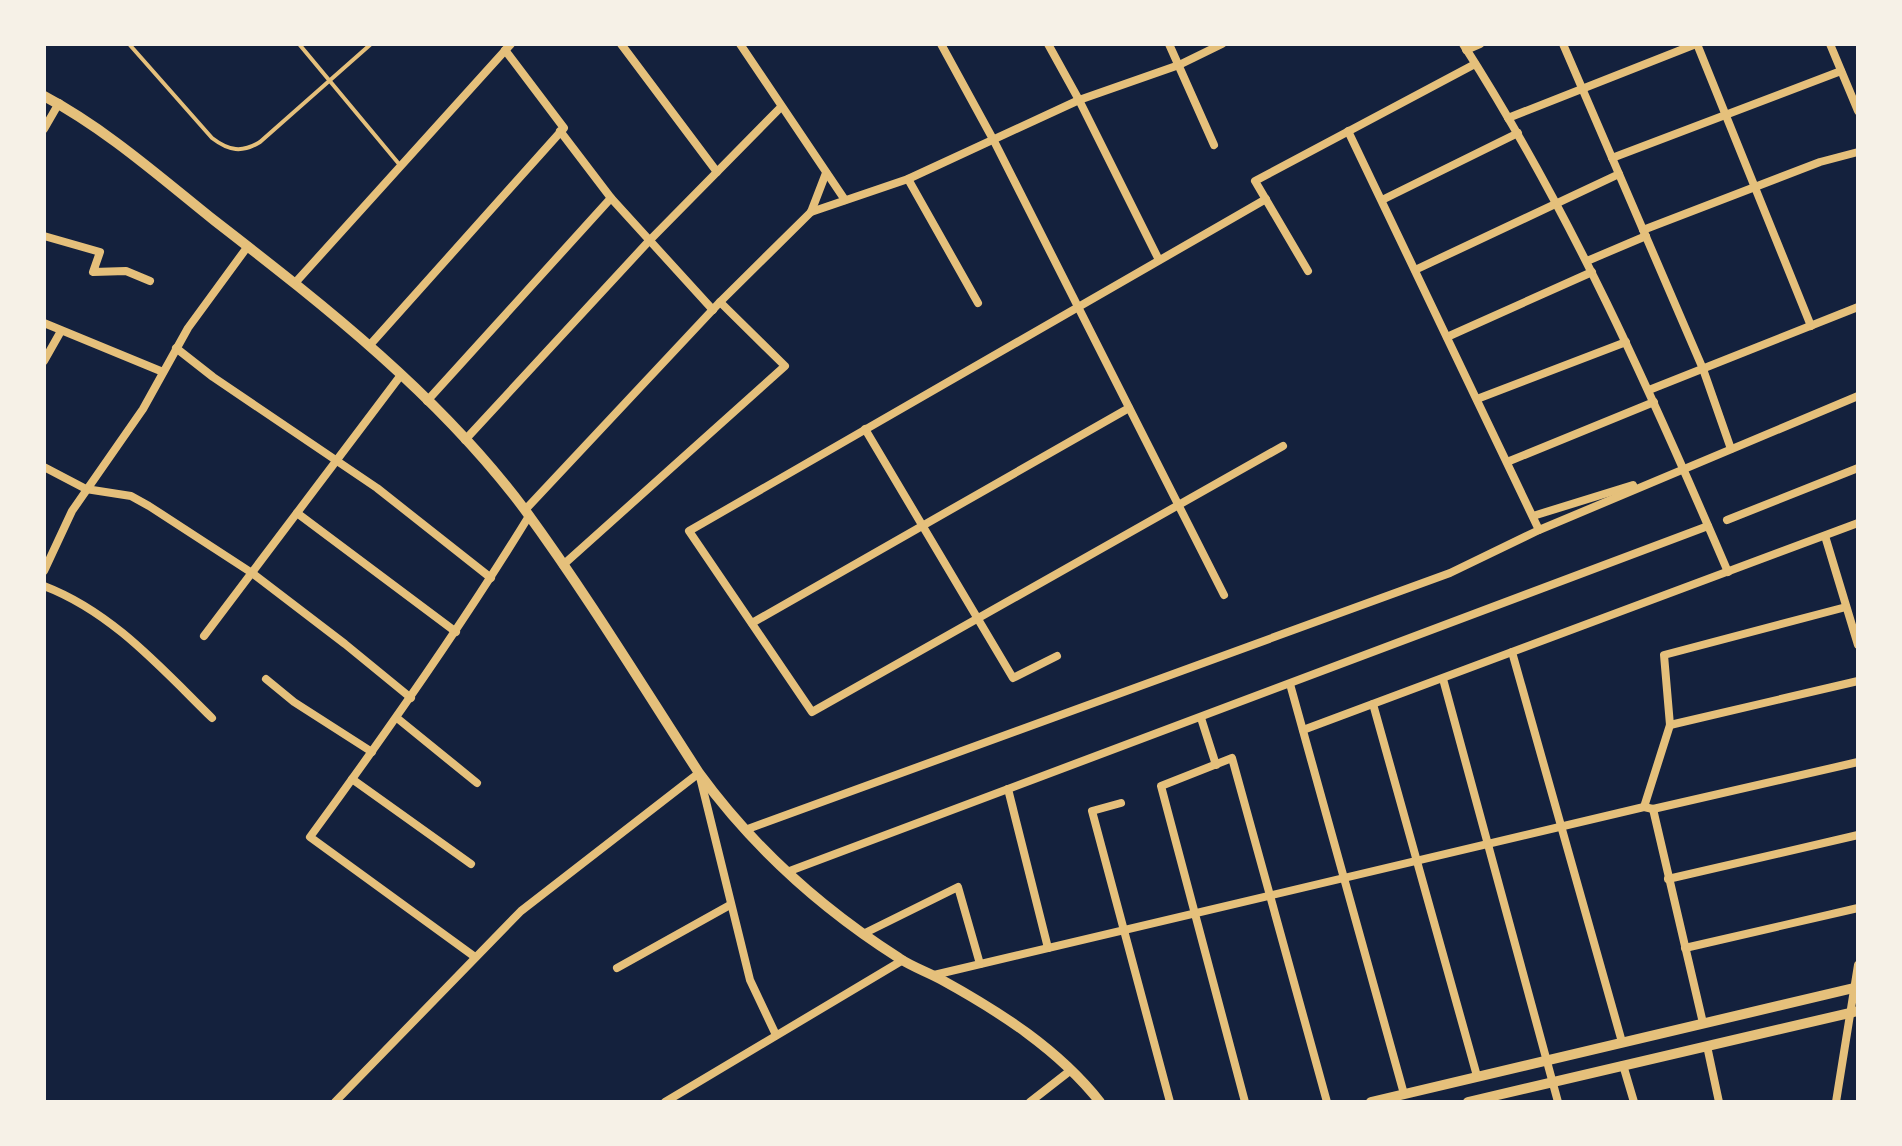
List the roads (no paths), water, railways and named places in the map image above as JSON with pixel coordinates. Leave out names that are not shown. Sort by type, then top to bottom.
[{"type":"street","points":[[621,44],[717,172]]},
{"type":"street","points":[[740,44],[845,200]]},
{"type":"street","points":[[941,44],[994,141],[1224,595]]},
{"type":"street","points":[[1048,44],[1159,260]]},
{"type":"street","points":[[1169,44],[1214,145]]},
{"type":"street","points":[[811,212],[908,179],[1079,100],[1179,65],[1222,44]]},
{"type":"street","points":[[1480,44],[1464,47],[1518,133],[1587,261],[1649,390],[1728,572]]},
{"type":"street","points":[[1563,44],[1703,369],[1731,449]]},
{"type":"street","points":[[1508,118],[1697,44],[1811,326]]},
{"type":"street","points":[[1830,44],[1858,111]]},
{"type":"street","points":[[295,283],[508,47],[564,128],[369,346]]},
{"type":"street","points":[[1308,271],[1255,181],[1475,64]]},
{"type":"street","points":[[1612,158],[1841,71]]},
{"type":"street","points":[[1847,84],[1858,80]]},
{"type":"street","points":[[44,96],[108,137],[295,283],[401,375],[465,440],[527,513],[699,773],[745,830],[787,872],[863,934],[1018,1026],[1071,1070],[1100,1102]]},
{"type":"street","points":[[44,129],[59,103]]},
{"type":"street","points":[[465,440],[648,242],[781,107]]},
{"type":"street","points":[[560,131],[648,242],[713,310]]},
{"type":"street","points":[[1348,131],[1539,530]]},
{"type":"street","points":[[1382,200],[1518,133]]},
{"type":"street","points":[[1587,261],[1644,233],[1756,187],[1820,162],[1858,152]]},
{"type":"street","points":[[475,957],[310,837],[456,632],[527,513],[720,302],[811,212],[826,173]]},
{"type":"street","points":[[1415,270],[1619,174]]},
{"type":"street","points":[[908,179],[978,303]]},
{"type":"street","points":[[427,401],[611,198]]},
{"type":"street","points":[[1266,199],[689,531],[812,712],[1283,446]]},
{"type":"street","points":[[44,236],[100,252],[93,272],[126,271],[150,281]]},
{"type":"street","points":[[44,571],[59,535],[86,489],[122,441],[176,348],[248,246]]},
{"type":"street","points":[[1447,337],[1592,272]]},
{"type":"street","points":[[563,565],[785,366],[720,302]]},
{"type":"street","points":[[1649,390],[1858,307]]},
{"type":"street","points":[[44,323],[163,372]]},
{"type":"street","points":[[44,361],[61,331]]},
{"type":"street","points":[[1477,399],[1626,342]]},
{"type":"street","points":[[176,348],[213,377],[377,488],[491,578]]},
{"type":"street","points":[[204,636],[401,375]]},
{"type":"street","points":[[745,830],[1450,573],[1539,530],[1858,396]]},
{"type":"street","points":[[1507,462],[1654,402]]},
{"type":"street","points":[[752,623],[1129,408]]},
{"type":"street","points":[[865,429],[1013,678],[1057,656]]},
{"type":"street","points":[[44,467],[86,489],[131,496],[252,573],[411,698]]},
{"type":"street","points":[[1727,520],[1858,468]]},
{"type":"street","points":[[1533,516],[1682,470]]},
{"type":"street","points":[[297,513],[456,632]]},
{"type":"street","points":[[1303,730],[1858,523]]},
{"type":"street","points":[[787,872],[1708,526]]},
{"type":"street","points":[[1825,536],[1858,645]]},
{"type":"street","points":[[44,586],[71,596],[93,609],[135,642],[212,718]]},
{"type":"street","points":[[1703,1023],[1648,808],[1670,725],[1664,655],[1846,607]]},
{"type":"street","points":[[1512,652],[1622,1042]]},
{"type":"street","points":[[266,679],[294,702],[372,752]]},
{"type":"street","points":[[1443,679],[1558,1102]]},
{"type":"street","points":[[1670,725],[1858,681]]},
{"type":"street","points":[[1290,684],[1404,1094]]},
{"type":"street","points":[[1373,704],[1477,1076]]},
{"type":"street","points":[[397,718],[477,783]]},
{"type":"street","points":[[1201,718],[1216,765]]},
{"type":"street","points":[[1245,1102],[1161,786],[1232,758],[1327,1102]]},
{"type":"street","points":[[934,975],[1488,843],[1858,762]]},
{"type":"street","points":[[699,773],[750,980],[776,1035]]},
{"type":"street","points":[[335,1102],[521,911],[699,773]]},
{"type":"street","points":[[352,779],[471,864]]},
{"type":"street","points":[[1008,789],[1048,948]]},
{"type":"street","points":[[1121,803],[1092,811],[1170,1102]]},
{"type":"street","points":[[1668,879],[1858,835]]},
{"type":"street","points":[[863,934],[958,887],[980,964]]},
{"type":"street","points":[[617,968],[730,905]]},
{"type":"street","points":[[1685,948],[1858,908]]},
{"type":"street","points":[[665,1102],[903,960]]},
{"type":"street","points":[[1836,1102],[1854,1012],[1858,965]]},
{"type":"street","points":[[1371,1102],[1856,987]]},
{"type":"street","points":[[1468,1102],[1854,1012]]},
{"type":"street","points":[[1707,1046],[1719,1102]]},
{"type":"street","points":[[1623,1065],[1634,1102]]},
{"type":"street","points":[[1030,1102],[1071,1070]]},
{"type":"lane","points":[[129,44],[212,138],[231,150],[240,151],[260,142],[371,44]]},
{"type":"lane","points":[[299,44],[401,166]]}]
